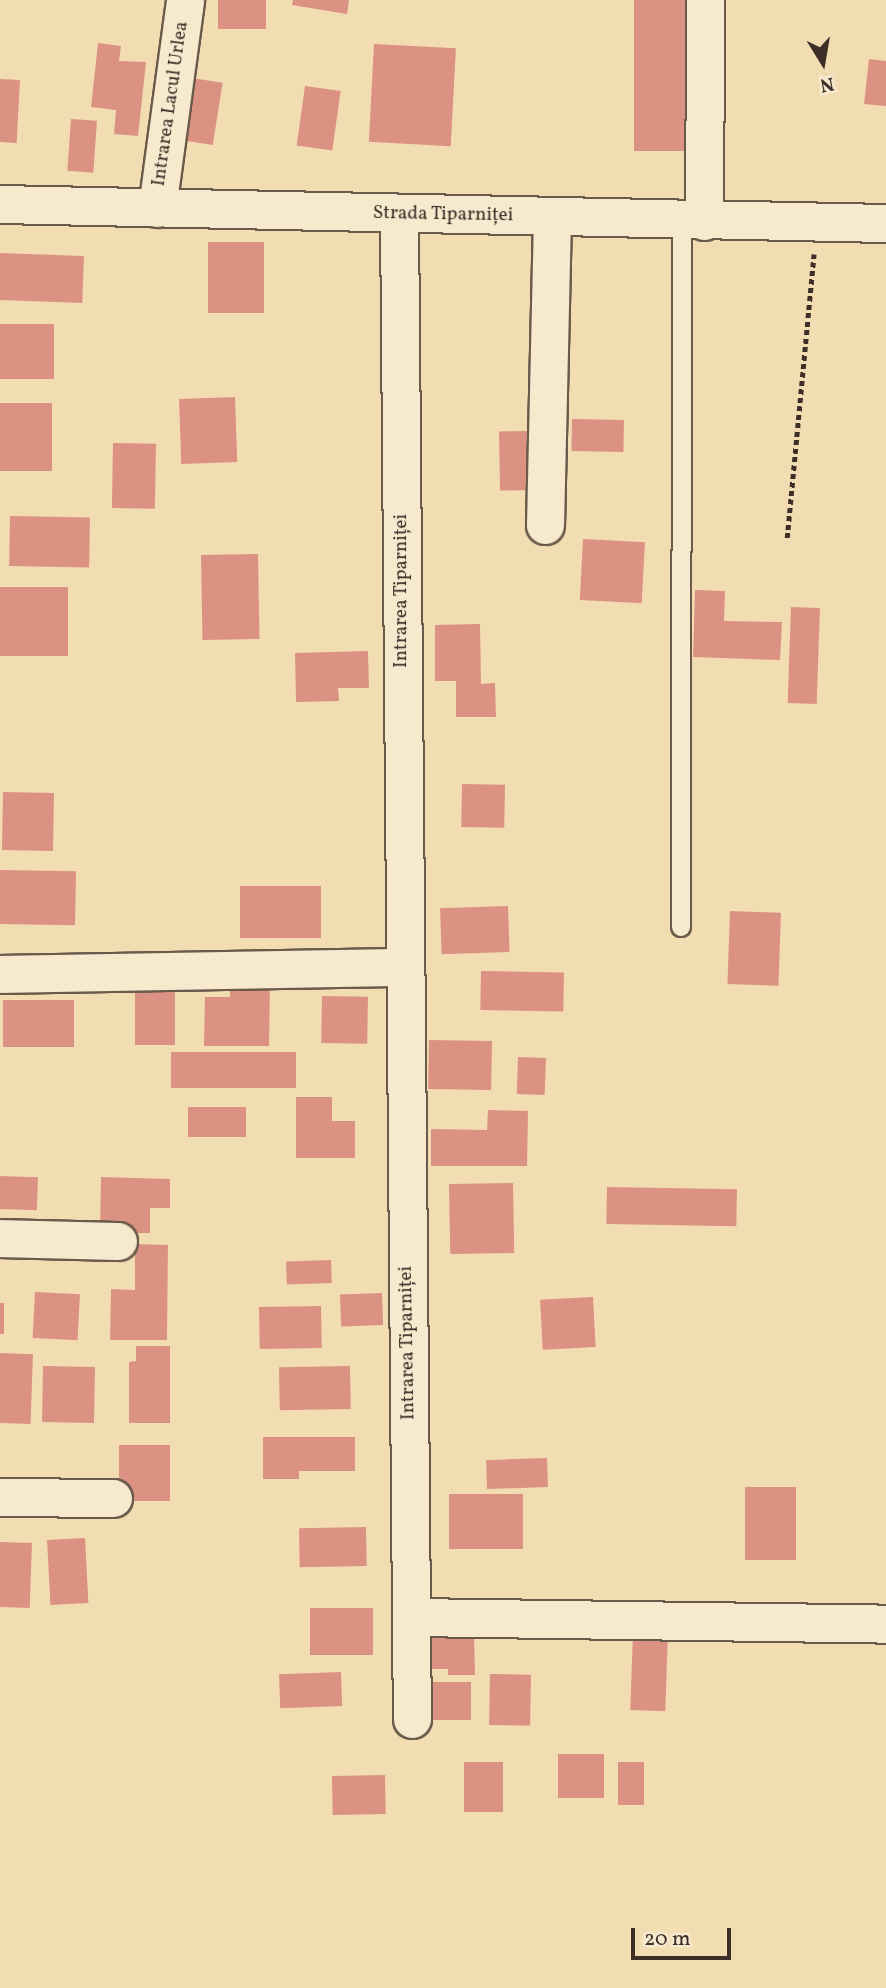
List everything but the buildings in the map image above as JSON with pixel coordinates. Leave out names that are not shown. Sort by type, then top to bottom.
[{"type":"street","name":"Intrarea Lacul Urlea","points":[[157,208],[186,0]]},
{"type":"street","points":[[693,220],[705,0]]},
{"type":"street","name":"Strada Tiparniței","points":[[0,204],[552,218],[886,223]]},
{"type":"street","name":"Intrarea Tiparniței","points":[[399,214],[412,1719]]},
{"type":"street","points":[[545,526],[552,218]]},
{"type":"street","points":[[0,974],[405,967]]},
{"type":"street","points":[[0,1238],[118,1241]]},
{"type":"street","points":[[0,1497],[113,1498]]},
{"type":"street","points":[[411,1617],[886,1625]]},
{"type":"lane","points":[[681,927],[693,220]]},
{"type":"path","points":[[787,538],[812,307],[815,223]]}]
